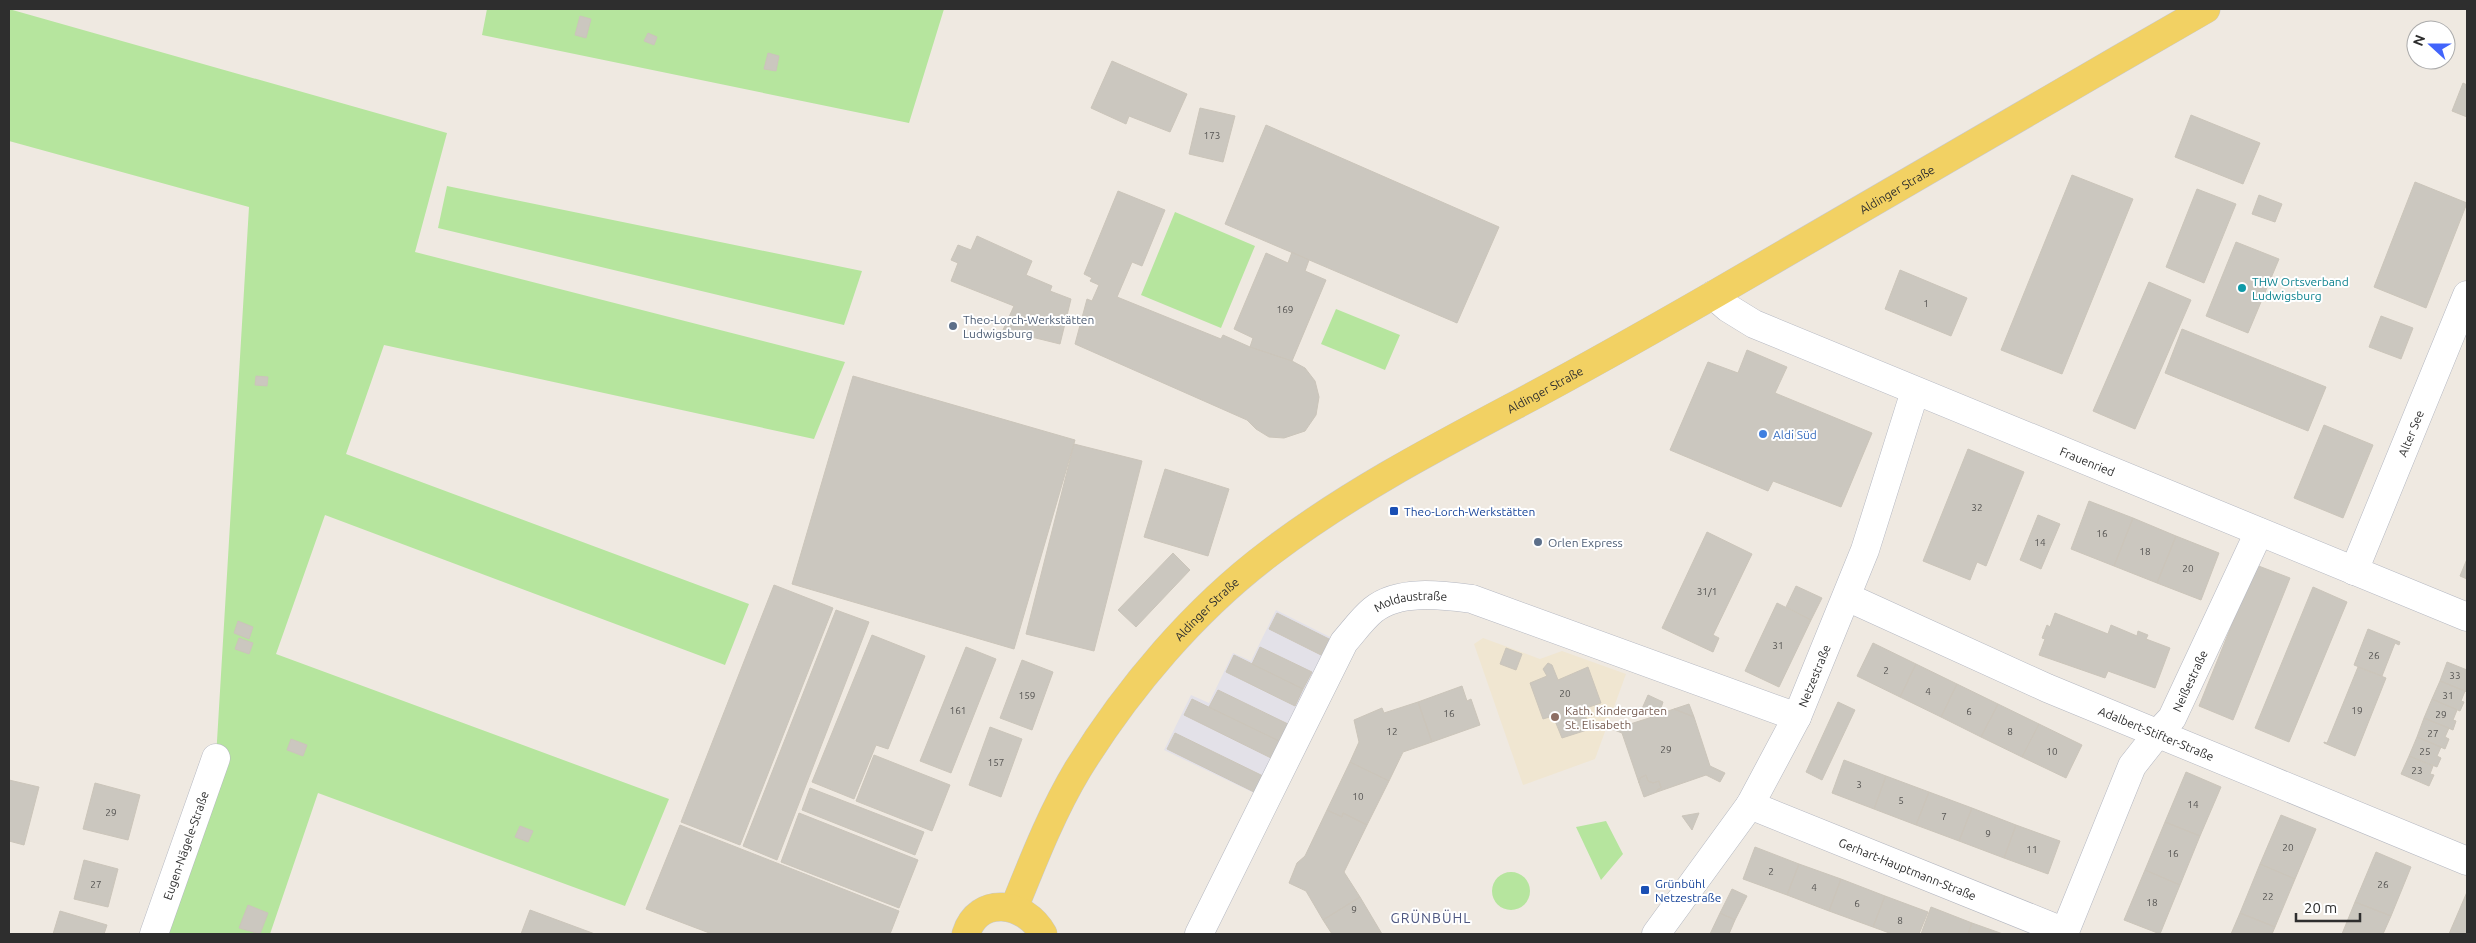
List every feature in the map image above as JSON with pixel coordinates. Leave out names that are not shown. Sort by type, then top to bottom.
[{"type":"main road","name":"Aldinger Straße","points":[[1014,908],[1057,806],[1084,760],[1128,696],[1172,645],[1238,580],[1269,553],[1313,522],[1402,468],[1713,295],[2206,9]]},
{"type":"main road","points":[[966,934],[973,921],[982,914],[992,909],[1014,908],[1027,914],[1037,923],[1043,934]]},
{"type":"street","name":"Frauenried","points":[[1713,295],[1728,308],[1754,324],[2467,617]]},
{"type":"street","name":"Alter See","points":[[2354,571],[2467,295]]},
{"type":"street","name":"Netzestraße","points":[[1656,934],[1750,805],[1797,716],[1865,550],[1915,391]]},
{"type":"street","name":"Neißestraße","points":[[2064,933],[2132,766],[2172,718],[2259,532]]},
{"type":"street","name":"Moldaustraße","points":[[1199,934],[1344,642],[1374,609],[1399,598],[1437,594],[1472,599],[1797,716]]},
{"type":"street","name":"Adalbert-Stifter-Straße","points":[[1847,597],[2047,688],[2467,861]]},
{"type":"street","name":"Eugen-Nägele-Straße","points":[[154,934],[216,758]]},
{"type":"street","name":"Gerhart-Hauptmann-Straße","points":[[1750,805],[2064,933]]},
{"type":"shaded area","points":[[1276,610],[1332,638],[1256,794],[1164,750],[1191,695],[1209,703],[1233,653],[1251,661]]},
{"type":"shaded area","name":"Kath. Kindergarten St. Elisabeth","points":[[1483,638],[1540,659],[1562,651],[1626,674],[1595,759],[1523,785],[1474,644]]},
{"type":"green space","points":[[9,9],[447,133],[415,252],[845,362],[814,439],[384,345],[346,454],[749,604],[725,665],[325,515],[276,654],[669,799],[625,906],[318,793],[270,934],[154,934],[216,758],[249,207],[9,141]]},
{"type":"green space","points":[[487,9],[944,9],[909,123],[482,35]]},
{"type":"green space","points":[[447,186],[862,271],[844,325],[438,228]]},
{"type":"green space","points":[[1175,212],[1255,246],[1221,328],[1141,295]]},
{"type":"green space","points":[[1336,309],[1400,335],[1385,370],[1321,344]]},
{"type":"green space","points":[[1606,821],[1623,854],[1601,880],[1576,827]]},
{"type":"green space","points":[[1511,872],[1518,873],[1524,878],[1529,884],[1529,898],[1524,904],[1518,909],[1511,910],[1504,909],[1498,904],[1493,898],[1492,891],[1493,884],[1498,878],[1504,873]]},
{"type":"building","points":[[580,16],[591,19],[586,38],[575,35]]},
{"type":"building","points":[[648,33],[657,37],[654,45],[644,41]]},
{"type":"building","points":[[768,53],[779,56],[776,71],[764,69]]},
{"type":"building","points":[[1112,61],[1187,94],[1170,132],[1129,116],[1126,124],[1091,108]]},
{"type":"building","points":[[2463,83],[2467,85],[2467,117],[2452,111]]},
{"type":"building","points":[[1200,108],[1235,116],[1223,162],[1189,154]]},
{"type":"building","points":[[2191,115],[2260,143],[2243,184],[2175,157]]},
{"type":"building","points":[[1266,125],[1499,227],[1457,323],[1225,224]]},
{"type":"building","points":[[2072,175],[2133,199],[2062,374],[2001,350]]},
{"type":"building","points":[[2415,182],[2467,203],[2426,308],[2374,287]]},
{"type":"building","points":[[2197,189],[2236,204],[2204,283],[2166,267]]},
{"type":"building","points":[[1118,191],[1165,210],[1142,266],[1132,262],[1117,297],[1221,339],[1223,335],[1250,347],[1292,361],[1305,368],[1315,381],[1319,397],[1316,415],[1305,431],[1284,438],[1269,437],[1256,429],[1247,420],[1075,344],[1087,299],[1092,301],[1099,285],[1090,281],[1092,278],[1084,274]]},
{"type":"building","points":[[2259,195],[2282,204],[2275,222],[2252,214]]},
{"type":"building","points":[[977,236],[1032,261],[1026,275],[1052,286],[1050,291],[1071,299],[1060,344],[1003,330],[1014,306],[951,281],[958,263],[951,260],[958,245],[971,250]]},
{"type":"building","name":"THW Ortsverband Ludwigsburg","points":[[2236,242],[2279,259],[2248,333],[2206,316]]},
{"type":"building","points":[[1292,252],[1309,260],[1305,271],[1326,280],[1292,361],[1250,347],[1253,338],[1234,329],[1266,253],[1288,263]]},
{"type":"building","points":[[1900,270],[1967,298],[1951,336],[1885,309]]},
{"type":"building","points":[[2149,282],[2191,300],[2135,429],[2093,411]]},
{"type":"building","points":[[2381,316],[2413,328],[2401,359],[2369,347]]},
{"type":"building","points":[[2182,329],[2326,387],[2308,431],[2165,373]]},
{"type":"building","points":[[1747,350],[1787,367],[1775,393],[1872,433],[1841,507],[1773,481],[1768,491],[1670,450],[1708,362],[1738,373]]},
{"type":"building","points":[[256,376],[268,377],[267,386],[255,385]]},
{"type":"building","points":[[853,376],[1075,440],[1014,649],[792,584]]},
{"type":"building","points":[[2324,425],[2373,445],[2343,518],[2294,498]]},
{"type":"building","points":[[1074,444],[1142,461],[1094,651],[1026,634]]},
{"type":"building","points":[[1968,449],[2024,472],[1986,566],[1977,562],[1970,580],[1923,561]]},
{"type":"building","points":[[1165,469],[1229,489],[1208,556],[1144,537]]},
{"type":"building","points":[[2089,501],[2133,518],[2114,566],[2071,549]]},
{"type":"building","points":[[2038,515],[2060,524],[2041,569],[2020,560]]},
{"type":"building","points":[[2133,518],[2176,536],[2157,583],[2114,566]]},
{"type":"building","points":[[1707,532],[1752,554],[1713,635],[1719,638],[1713,652],[1662,628]]},
{"type":"building","points":[[2176,536],[2219,553],[2201,600],[2157,583]]},
{"type":"building","points":[[1173,553],[1190,570],[1136,627],[1118,610]]},
{"type":"building","points":[[2467,559],[2467,579],[2460,576]]},
{"type":"building","points":[[2256,565],[2290,578],[2233,720],[2199,706]]},
{"type":"building","points":[[774,585],[833,608],[740,845],[681,822]]},
{"type":"building","points":[[1796,586],[1822,598],[1811,620],[1786,607]]},
{"type":"building","points":[[2313,587],[2347,602],[2289,742],[2255,728]]},
{"type":"building","points":[[1777,603],[1811,620],[1779,687],[1745,671]]},
{"type":"building","points":[[836,610],[869,622],[777,860],[743,846]]},
{"type":"building","points":[[1277,613],[1329,639],[1321,655],[1269,629]]},
{"type":"building","points":[[2055,613],[2108,634],[2111,625],[2137,636],[2138,631],[2148,635],[2146,639],[2170,648],[2155,688],[2108,671],[2105,678],[2039,655],[2045,639],[2042,638],[2047,625],[2050,627]]},
{"type":"building","points":[[238,621],[253,627],[249,639],[234,633]]},
{"type":"building","points":[[2368,629],[2400,642],[2399,645],[2395,643],[2382,676],[2354,665]]},
{"type":"building","points":[[872,635],[925,656],[888,749],[876,745],[854,799],[812,782]]},
{"type":"building","points":[[239,638],[253,643],[249,654],[235,649]]},
{"type":"building","points":[[1873,643],[1916,664],[1900,697],[1857,676]]},
{"type":"building","points":[[966,647],[996,659],[951,773],[920,761]]},
{"type":"building","points":[[1260,647],[1312,672],[1303,689],[1252,664]]},
{"type":"building","points":[[1506,648],[1522,654],[1516,670],[1500,664]]},
{"type":"building","points":[[1234,655],[1303,689],[1295,706],[1226,672]]},
{"type":"building","points":[[1022,660],[1053,672],[1032,730],[1000,718]]},
{"type":"building","points":[[2447,662],[2467,670],[2467,692],[2440,681]]},
{"type":"building","points":[[1548,663],[1552,665],[1558,680],[1588,667],[1601,703],[1583,709],[1590,729],[1562,738],[1553,716],[1543,719],[1530,683],[1547,676],[1543,669]]},
{"type":"building","points":[[1916,664],[1957,684],[1941,717],[1900,697]]},
{"type":"building","points":[[2358,667],[2386,678],[2355,756],[2324,742],[2327,743]]},
{"type":"building","points":[[2440,681],[2465,691],[2461,701],[2464,702],[2460,711],[2432,699]]},
{"type":"building","points":[[1957,684],[1998,704],[1981,737],[1941,717]]},
{"type":"building","points":[[1462,686],[1467,701],[1471,699],[1480,725],[1432,742],[1418,702]]},
{"type":"building","points":[[1218,690],[1288,724],[1279,741],[1209,707]]},
{"type":"building","points":[[1648,695],[1663,702],[1659,714],[1674,709],[1694,717],[1710,766],[1725,773],[1720,782],[1706,775],[1657,792],[1661,788],[1659,781],[1653,783],[1648,781],[1646,775],[1640,778],[1639,783],[1622,733],[1609,728],[1611,722],[1624,726],[1652,717],[1650,714],[1641,711]]},
{"type":"building","points":[[1192,699],[1279,741],[1271,758],[1184,715]]},
{"type":"building","points":[[2432,699],[2457,710],[2453,720],[2456,721],[2453,730],[2424,718]]},
{"type":"building","points":[[1418,702],[1432,742],[1403,752],[1389,781],[1350,762],[1359,742],[1354,720],[1382,708],[1384,713]]},
{"type":"building","points":[[1838,702],[1855,710],[1822,780],[1806,772]]},
{"type":"building","points":[[1689,704],[1694,717],[1674,709]]},
{"type":"building","points":[[1998,704],[2039,724],[2022,757],[1981,737]]},
{"type":"building","points":[[2424,718],[2449,728],[2445,737],[2449,739],[2445,749],[2417,737]]},
{"type":"building","points":[[2039,724],[2082,745],[2066,778],[2022,757]]},
{"type":"building","points":[[990,727],[1022,739],[1001,797],[969,785]]},
{"type":"building","points":[[1175,733],[1263,776],[1254,792],[1167,749]]},
{"type":"building","points":[[2417,737],[2441,747],[2437,756],[2441,758],[2437,767],[2409,756]]},
{"type":"building","points":[[291,739],[307,745],[303,756],[287,750]]},
{"type":"building","points":[[874,755],[950,785],[932,831],[856,801]]},
{"type":"building","points":[[2409,756],[2433,766],[2430,774],[2434,775],[2429,786],[2401,774]]},
{"type":"building","points":[[1844,760],[1886,776],[1874,809],[1832,793]]},
{"type":"building","points":[[1350,762],[1389,781],[1367,825],[1343,813],[1342,817],[1327,810]]},
{"type":"building","points":[[2186,772],[2221,787],[2200,836],[2165,822]]},
{"type":"building","points":[[1646,775],[1648,781],[1653,783],[1659,781],[1661,788],[1657,792],[1644,797],[1639,783],[1640,778]]},
{"type":"building","points":[[1886,776],[1929,792],[1916,825],[1874,809]]},
{"type":"building","points":[[9,780],[39,787],[24,845],[9,841]]},
{"type":"building","points":[[95,783],[140,795],[128,840],[83,829]]},
{"type":"building","points":[[810,788],[924,832],[915,855],[802,810]]},
{"type":"building","points":[[1929,792],[1972,808],[1959,841],[1916,825]]},
{"type":"building","points":[[1972,808],[2016,825],[2004,858],[1959,841]]},
{"type":"building","points":[[1327,810],[1342,817],[1343,813],[1367,825],[1344,872],[1360,897],[1323,920],[1306,891],[1289,883],[1297,863],[1305,856]]},
{"type":"building","points":[[799,813],[918,860],[899,908],[781,862]]},
{"type":"building","points":[[1699,813],[1692,830],[1682,816]]},
{"type":"building","points":[[2281,815],[2316,829],[2295,879],[2260,864]]},
{"type":"building","points":[[2165,822],[2200,836],[2180,885],[2145,870]]},
{"type":"building","points":[[680,825],[899,911],[890,934],[712,934],[646,909]]},
{"type":"building","points":[[2016,825],[2060,841],[2048,874],[2004,858]]},
{"type":"building","points":[[520,826],[533,831],[528,842],[515,837]]},
{"type":"building","points":[[1755,847],[1799,864],[1787,895],[1743,879]]},
{"type":"building","points":[[2376,852],[2411,867],[2391,916],[2355,902]]},
{"type":"building","points":[[84,860],[118,869],[108,907],[74,899]]},
{"type":"building","points":[[1799,864],[1841,879],[1829,911],[1787,895]]},
{"type":"building","points":[[2260,864],[2295,879],[2275,927],[2240,913]]},
{"type":"building","points":[[2145,870],[2180,885],[2160,934],[2124,920]]},
{"type":"building","points":[[1841,879],[1885,896],[1873,927],[1829,911]]},
{"type":"building","points":[[1732,889],[1747,896],[1735,920],[1720,913]]},
{"type":"building","points":[[2467,892],[2467,934],[2449,934]]},
{"type":"building","points":[[1885,896],[1928,912],[1919,934],[1892,934],[1873,927]]},
{"type":"building","points":[[1360,897],[1382,934],[1332,934],[1323,920]]},
{"type":"building","points":[[2355,902],[2391,916],[2383,934],[2342,934]]},
{"type":"building","points":[[248,905],[268,913],[260,934],[239,928]]},
{"type":"building","points":[[1931,907],[1972,923],[1968,934],[1921,934]]},
{"type":"building","points":[[530,910],[595,934],[521,934]]},
{"type":"building","points":[[60,911],[107,925],[104,934],[53,934]]},
{"type":"building","points":[[1720,913],[1735,920],[1729,934],[1710,934]]},
{"type":"building","points":[[2240,913],[2275,927],[2272,934],[2231,934]]},
{"type":"building","points":[[1972,923],[2003,934],[1968,934]]},
{"type":"place","name":"THW Ortsverband Ludwigsburg","points":[[2242,288]]},
{"type":"place","name":"Theo-Lorch-Werkstätten Ludwigsburg","points":[[953,326]]},
{"type":"place","name":"Aldi Süd","points":[[1763,434]]},
{"type":"place","name":"Theo-Lorch-Werkstätten","points":[[1394,511]]},
{"type":"place","name":"Orlen Express","points":[[1538,542]]},
{"type":"place","name":"Kath. Kindergarten St. Elisabeth","points":[[1555,717]]},
{"type":"place","name":"Grünbühl Netzestraße","points":[[1645,890]]},
{"type":"district","name":"GRÜNBÜHL","points":[[1431,918]]}]
